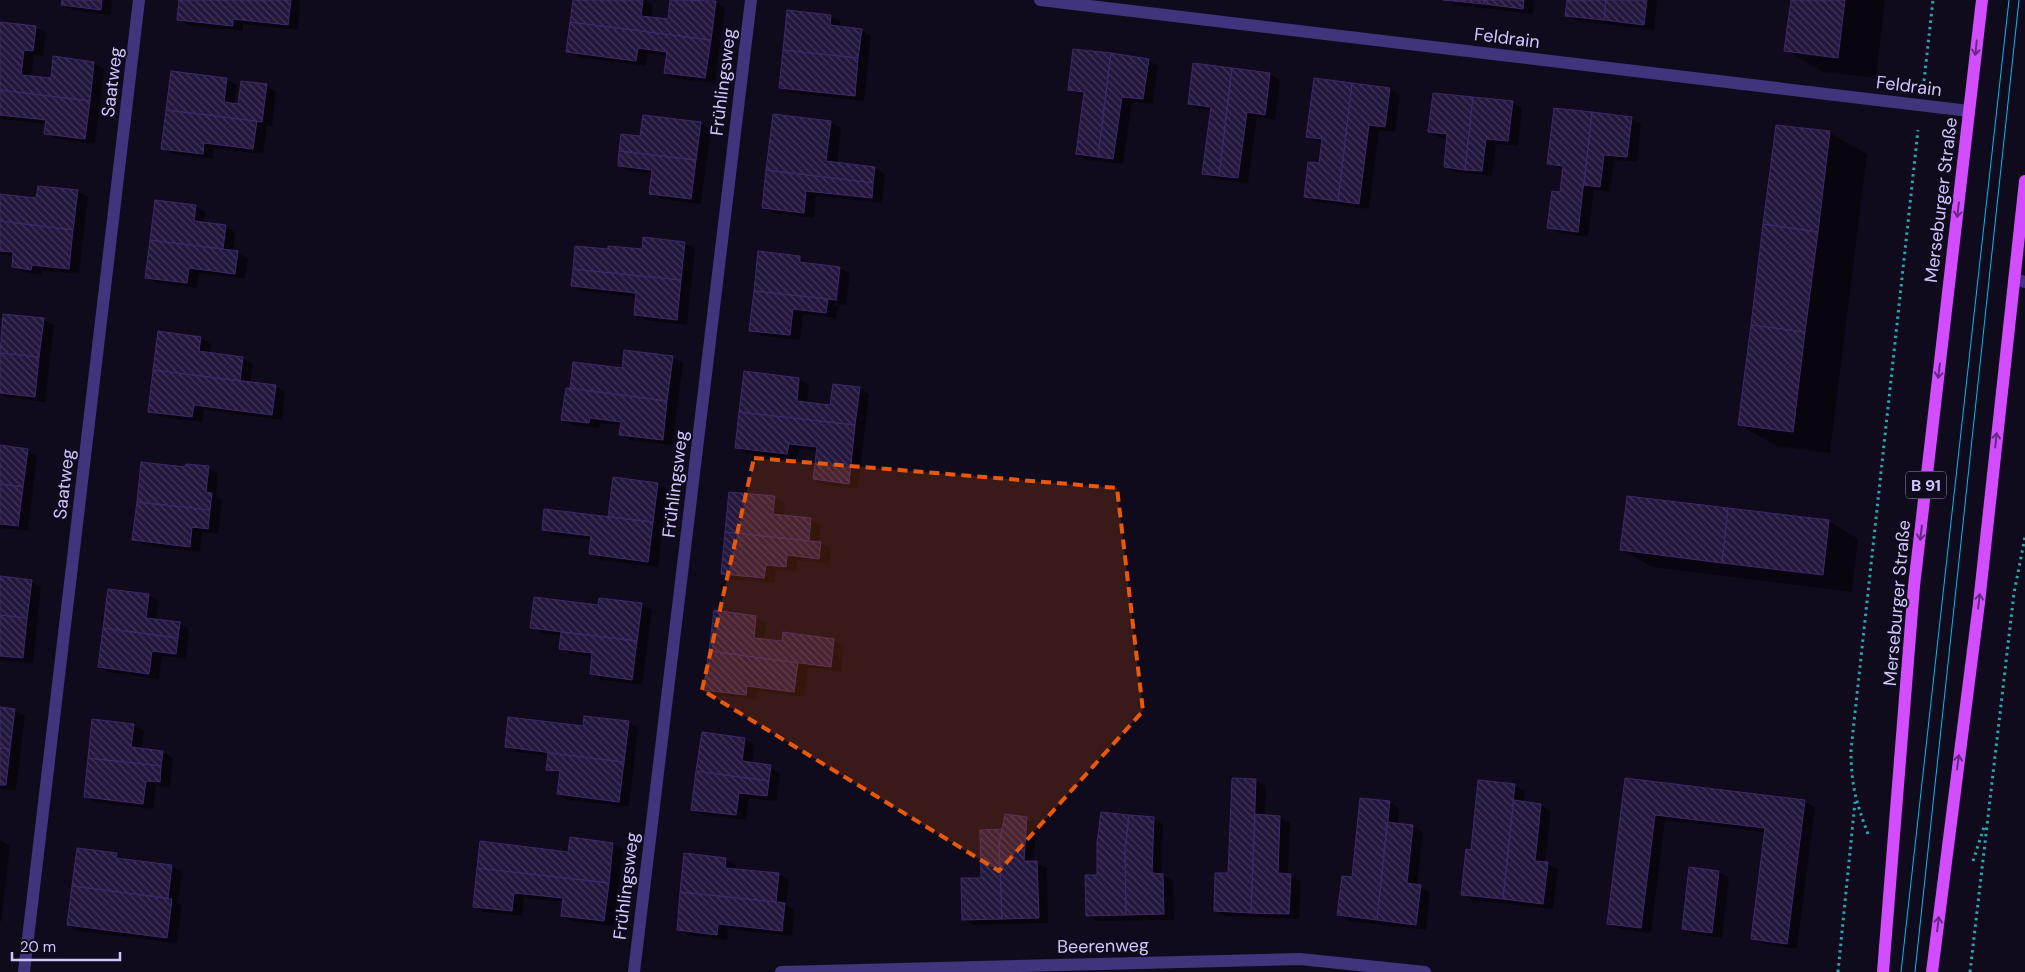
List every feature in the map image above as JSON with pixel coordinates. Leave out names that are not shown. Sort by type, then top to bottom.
[{"type":"main road","name":"Merseburger Straße","points":[[1883,972],[1914,586],[1982,0]]},
{"type":"main road","points":[[1932,972],[2019,281],[2025,181]]},
{"type":"street","name":"Saatweg","points":[[24,972],[139,0]]},
{"type":"street","name":"Frühlingsweg","points":[[634,972],[751,0]]},
{"type":"street","name":"Feldrain","points":[[1040,0],[1969,111]]},
{"type":"street","name":"Beerenweg","points":[[780,972],[1300,959],[1425,972]]},
{"type":"path","points":[[1838,972],[1856,802],[1851,780],[1851,750],[1933,0]]},
{"type":"path","points":[[1970,972],[2014,593],[2025,538]]},
{"type":"highlighted area","points":[[754,458],[1117,488],[1143,711],[999,871],[702,690]]},
{"type":"building","points":[[62,0],[102,0],[101,10],[61,5]]},
{"type":"building","points":[[179,0],[291,0],[288,25],[233,19],[233,26],[177,20]]},
{"type":"building","points":[[573,0],[643,0],[641,16],[668,19],[670,0],[716,1],[711,40],[570,22]]},
{"type":"building","points":[[1443,0],[1484,0],[1484,4]]},
{"type":"building","points":[[1484,0],[1524,0],[1523,9],[1484,4]]},
{"type":"building","points":[[1567,0],[1606,0],[1604,20],[1565,16]]},
{"type":"building","points":[[1606,0],[1647,0],[1644,25],[1604,20]]},
{"type":"building","points":[[1791,0],[1845,0],[1838,58],[1784,51]]},
{"type":"building","points":[[787,10],[831,15],[830,25],[862,29],[858,58],[783,50]]},
{"type":"building","points":[[0,22],[36,26],[33,51],[24,50],[21,75],[51,78],[53,56],[94,62],[90,101],[0,90]]},
{"type":"building","points":[[570,22],[711,40],[705,78],[664,73],[667,52],[638,48],[636,61],[566,52]]},
{"type":"building","points":[[1073,49],[1111,53],[1098,157],[1076,154],[1084,92],[1068,90]]},
{"type":"building","points":[[783,50],[858,58],[855,96],[779,88]]},
{"type":"building","points":[[1111,53],[1149,59],[1143,99],[1122,97],[1113,159],[1098,157]]},
{"type":"building","points":[[1193,63],[1232,68],[1219,176],[1202,174],[1211,107],[1188,104]]},
{"type":"building","points":[[1232,68],[1270,73],[1265,115],[1247,112],[1238,178],[1219,176]]},
{"type":"building","points":[[171,71],[227,78],[224,102],[238,104],[241,81],[267,84],[262,122],[166,110]]},
{"type":"building","points":[[1314,78],[1352,83],[1338,201],[1304,197],[1308,162],[1319,163],[1322,139],[1306,137]]},
{"type":"building","points":[[1352,83],[1390,88],[1385,127],[1369,125],[1359,204],[1338,201]]},
{"type":"building","points":[[0,90],[90,101],[85,139],[44,134],[46,120],[0,115]]},
{"type":"building","points":[[1433,93],[1473,97],[1465,170],[1444,167],[1447,134],[1428,132]]},
{"type":"building","points":[[1473,97],[1513,101],[1508,141],[1486,139],[1482,171],[1465,170]]},
{"type":"building","points":[[1554,108],[1592,112],[1578,232],[1547,228],[1552,191],[1560,192],[1563,166],[1547,164]]},
{"type":"building","points":[[166,110],[257,121],[253,149],[204,143],[203,154],[161,149]]},
{"type":"building","points":[[1592,112],[1632,117],[1627,157],[1604,155],[1600,187],[1584,185]]},
{"type":"building","points":[[773,114],[831,121],[826,161],[875,167],[873,183],[766,170]]},
{"type":"building","points":[[643,115],[701,122],[696,160],[619,151],[621,134],[640,136]]},
{"type":"building","points":[[1776,125],[1830,131],[1818,232],[1763,224]]},
{"type":"building","points":[[619,151],[696,160],[691,199],[649,194],[652,170],[618,166]]},
{"type":"building","points":[[766,170],[873,183],[872,198],[806,191],[804,213],[762,208]]},
{"type":"building","points":[[38,186],[78,190],[73,230],[0,221],[0,194],[36,198]]},
{"type":"building","points":[[155,200],[196,205],[194,221],[226,225],[223,249],[150,240]]},
{"type":"building","points":[[0,221],[73,230],[69,269],[32,265],[31,270],[12,267],[13,252],[0,251]]},
{"type":"building","points":[[1763,224],[1818,232],[1805,332],[1751,325]]},
{"type":"building","points":[[643,237],[685,242],[681,280],[573,269],[575,246],[608,249],[608,246],[642,249]]},
{"type":"building","points":[[150,240],[238,251],[235,274],[189,268],[187,283],[145,278]]},
{"type":"building","points":[[758,251],[800,256],[800,262],[840,267],[836,300],[754,291]]},
{"type":"building","points":[[573,269],[681,280],[677,320],[634,315],[636,293],[571,286]]},
{"type":"building","points":[[754,291],[828,299],[826,313],[793,309],[790,335],[749,331]]},
{"type":"building","points":[[3,314],[44,318],[39,357],[0,353]]},
{"type":"building","points":[[1751,325],[1805,332],[1793,432],[1738,425]]},
{"type":"building","points":[[158,331],[201,337],[199,351],[243,357],[240,381],[153,370]]},
{"type":"building","points":[[624,350],[673,356],[667,401],[570,388],[573,362],[622,368]]},
{"type":"building","points":[[0,353],[39,357],[35,397],[0,393]]},
{"type":"building","points":[[153,370],[276,385],[272,415],[194,405],[192,417],[148,412]]},
{"type":"building","points":[[744,371],[799,378],[797,401],[830,405],[833,384],[860,387],[855,425],[739,412]]},
{"type":"building","points":[[566,388],[667,401],[663,440],[619,435],[621,422],[590,418],[589,423],[561,420]]},
{"type":"building","points":[[739,412],[855,425],[849,484],[813,479],[817,447],[789,444],[787,454],[735,448]]},
{"type":"building","points":[[0,445],[28,449],[23,487],[0,484]]},
{"type":"building","points":[[141,462],[185,467],[186,464],[209,466],[206,492],[212,493],[210,510],[137,502]]},
{"type":"building","points":[[613,477],[658,483],[653,522],[608,517]]},
{"type":"building","points":[[0,484],[23,487],[18,526],[0,524]]},
{"type":"building","points":[[729,492],[775,496],[773,514],[811,518],[809,541],[725,532]]},
{"type":"building","points":[[1627,496],[1728,508],[1722,563],[1620,550]]},
{"type":"building","points":[[137,502],[210,510],[208,529],[192,527],[190,547],[132,540]]},
{"type":"building","points":[[1728,508],[1829,520],[1823,575],[1722,563]]},
{"type":"building","points":[[544,509],[653,522],[648,562],[589,554],[591,536],[542,530]]},
{"type":"building","points":[[725,532],[821,542],[819,559],[787,555],[786,567],[766,565],[764,578],[721,574]]},
{"type":"building","points":[[0,576],[32,580],[27,618],[0,615]]},
{"type":"building","points":[[108,589],[149,594],[146,618],[180,622],[178,638],[103,628]]},
{"type":"building","points":[[534,597],[598,605],[599,598],[642,603],[637,641],[530,628]]},
{"type":"building","points":[[714,610],[756,616],[754,638],[782,641],[783,632],[834,639],[831,667],[709,651]]},
{"type":"building","points":[[0,615],[27,618],[23,658],[0,656]]},
{"type":"building","points":[[103,628],[178,638],[176,654],[152,651],[149,674],[98,667]]},
{"type":"building","points":[[561,632],[637,641],[632,680],[590,674],[592,653],[559,649]]},
{"type":"building","points":[[709,651],[798,663],[794,692],[747,686],[746,695],[703,690]]},
{"type":"building","points":[[0,707],[15,709],[10,749],[0,748]]},
{"type":"building","points":[[584,716],[629,721],[624,762],[505,747],[508,717],[583,726]]},
{"type":"building","points":[[92,719],[134,724],[131,747],[163,751],[161,766],[88,758]]},
{"type":"building","points":[[702,732],[745,738],[742,761],[771,765],[769,781],[696,771]]},
{"type":"building","points":[[0,748],[10,749],[6,785],[0,785]]},
{"type":"building","points":[[548,753],[624,762],[619,802],[557,794],[560,771],[546,770]]},
{"type":"building","points":[[88,758],[161,766],[160,782],[146,781],[143,804],[84,797]]},
{"type":"building","points":[[696,771],[769,781],[767,796],[739,793],[736,815],[691,810]]},
{"type":"building","points":[[1232,778],[1256,779],[1251,913],[1214,911],[1215,873],[1228,873]]},
{"type":"building","points":[[1625,778],[1805,800],[1787,944],[1751,939],[1765,828],[1655,815],[1641,928],[1607,924]]},
{"type":"building","points":[[1478,780],[1515,784],[1503,899],[1461,895],[1466,849],[1471,850]]},
{"type":"building","points":[[1360,798],[1390,801],[1377,920],[1337,915],[1342,876],[1352,877]]},
{"type":"building","points":[[1514,800],[1541,804],[1535,861],[1548,862],[1543,904],[1503,899]]},
{"type":"building","points":[[1101,812],[1129,815],[1125,851],[1126,915],[1086,916],[1085,875],[1097,875],[1097,843]]},
{"type":"building","points":[[1005,814],[1027,817],[1024,861],[1037,861],[1039,918],[1002,919],[999,844]]},
{"type":"building","points":[[1255,814],[1280,816],[1278,873],[1291,874],[1289,914],[1251,913]]},
{"type":"building","points":[[1129,815],[1154,817],[1152,873],[1163,874],[1164,914],[1126,915],[1125,851]]},
{"type":"building","points":[[1387,822],[1413,825],[1407,883],[1421,885],[1416,925],[1377,920]]},
{"type":"building","points":[[1002,829],[999,844],[1002,919],[962,920],[961,878],[981,878],[980,830]]},
{"type":"building","points":[[570,837],[613,843],[609,883],[477,868],[480,841],[568,852]]},
{"type":"building","points":[[77,848],[117,853],[116,858],[172,865],[168,898],[72,886]]},
{"type":"building","points":[[684,853],[726,858],[725,868],[779,873],[776,902],[680,892]]},
{"type":"building","points":[[1689,867],[1719,871],[1712,933],[1682,929]]},
{"type":"building","points":[[477,868],[609,883],[604,921],[561,916],[563,898],[514,893],[512,911],[473,907]]},
{"type":"building","points":[[72,886],[172,899],[167,938],[67,925]]},
{"type":"building","points":[[680,892],[785,903],[782,931],[718,924],[717,935],[677,930]]},
{"type":"tram line","points":[[1901,972],[2009,0]]},
{"type":"tram line","points":[[1915,972],[2019,0]]}]
